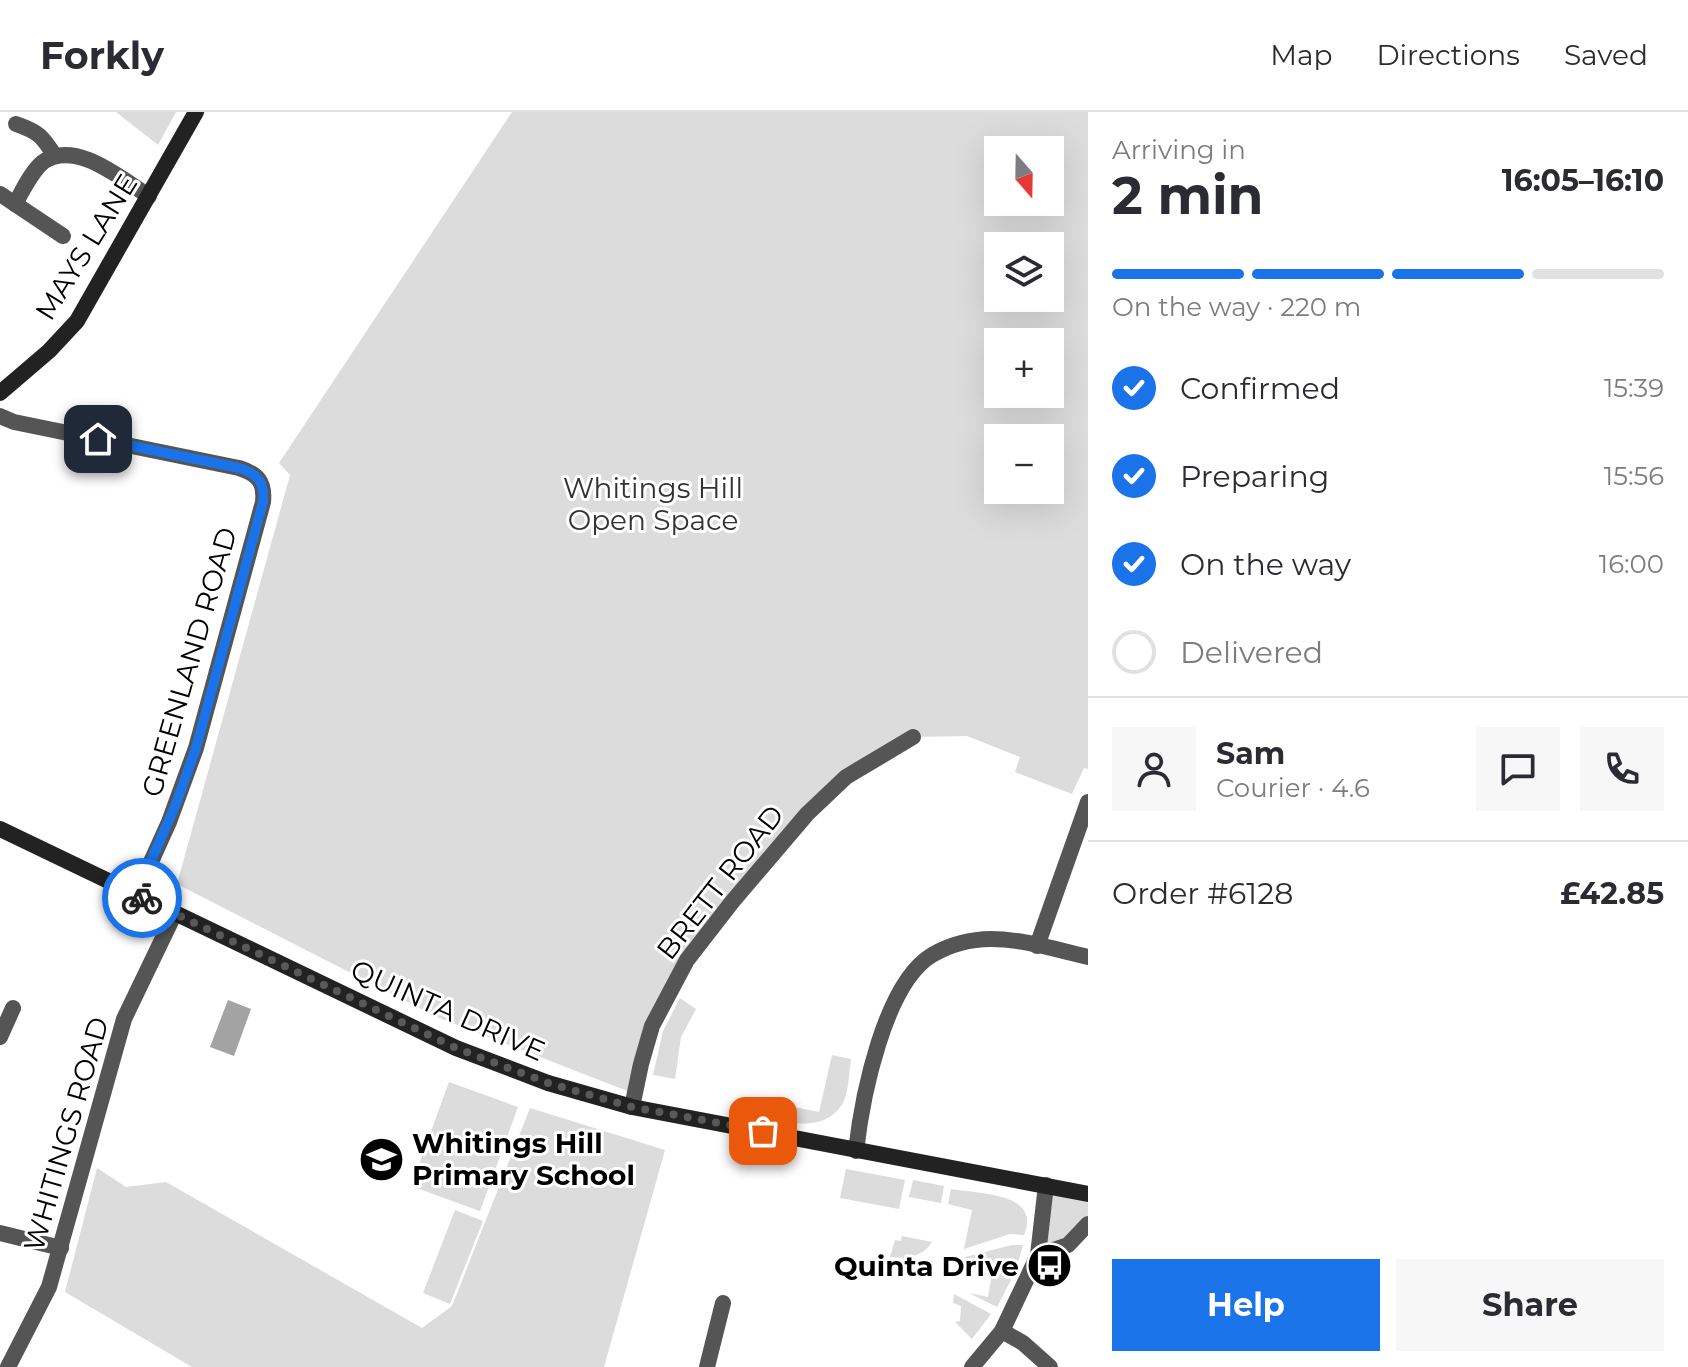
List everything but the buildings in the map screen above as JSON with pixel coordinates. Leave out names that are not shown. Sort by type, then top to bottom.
[{"type":"street","name":"MAYS LANE","points":[[0,393],[49,351],[77,321],[196,112]]},
{"type":"street","points":[[16,124],[43,136],[55,156]]},
{"type":"street","points":[[15,204],[41,164],[55,156],[75,155],[94,160],[149,196]]},
{"type":"street","points":[[0,194],[63,236]]},
{"type":"street","name":"GREENLAND ROAD","points":[[0,416],[14,422],[239,468],[257,475],[264,486],[263,502],[196,748],[174,810],[136,895]]},
{"type":"street","name":"BRETT ROAD","points":[[632,1107],[652,1026],[687,960],[807,814],[846,777],[913,737]]},
{"type":"street","points":[[1037,946],[1088,802]]},
{"type":"street","name":"QUINTA DRIVE","points":[[0,829],[456,1048],[548,1083],[632,1107],[1088,1194]]},
{"type":"street","name":"WHITINGS ROAD","points":[[8,1367],[49,1287],[124,1019],[174,915]]},
{"type":"street","points":[[856,1151],[861,1105],[885,1026],[902,986],[930,956],[959,943],[992,939],[1088,957]]},
{"type":"street","points":[[0,1037],[13,1008]]},
{"type":"street","points":[[972,1367],[1002,1331],[1038,1255],[1046,1185]]},
{"type":"street","points":[[1038,1255],[1068,1245],[1088,1224]]},
{"type":"street","points":[[0,1233],[61,1248]]},
{"type":"street","points":[[707,1367],[723,1303]]},
{"type":"street","points":[[1002,1331],[1023,1343],[1050,1367]]},
{"type":"green space","points":[[116,112],[176,112],[158,145]]},
{"type":"green space","name":"Whitings Hill Open Space","points":[[512,112],[1088,112],[1088,769],[1084,768],[1072,794],[1015,772],[1020,757],[967,736],[913,737],[846,777],[732,902],[652,1026],[635,1094],[437,1017],[177,884],[290,475],[279,463]]},
{"type":"green space","points":[[680,998],[696,1009],[681,1037],[675,1079],[653,1075],[663,1031]]},
{"type":"green space","points":[[832,1055],[851,1059],[845,1098],[836,1112],[818,1122],[767,1119],[770,1102],[819,1112]]},
{"type":"green space","points":[[449,1082],[518,1107],[480,1211],[411,1186]]},
{"type":"green space","points":[[530,1108],[665,1150],[604,1367],[192,1367],[65,1292],[97,1168],[126,1187],[166,1182],[422,1328],[452,1306]]},
{"type":"green space","points":[[846,1169],[905,1180],[899,1209],[840,1198]]},
{"type":"green space","points":[[913,1180],[944,1186],[941,1203],[909,1197]]},
{"type":"green space","points":[[951,1189],[991,1194],[1016,1203],[1024,1210],[1027,1221],[1024,1235],[1010,1234],[964,1249],[972,1210],[948,1204]]},
{"type":"green space","points":[[1045,1189],[1088,1194],[1088,1215],[1068,1245],[1038,1255]]},
{"type":"green space","points":[[455,1210],[483,1221],[450,1304],[423,1293]]},
{"type":"green space","points":[[902,1236],[932,1242],[914,1256],[890,1257],[895,1240],[901,1241]]},
{"type":"green space","points":[[1023,1245],[1015,1272],[997,1307],[969,1293],[988,1297],[993,1268],[964,1264],[965,1257]]},
{"type":"green space","points":[[954,1294],[991,1314],[972,1339],[955,1322],[960,1321],[961,1306],[953,1303]]},
{"type":"shaded area","points":[[228,1000],[251,1009],[234,1056],[210,1047]]},
{"type":"way so far","points":[[142,898],[456,1048],[506,1068],[632,1107],[763,1131]]},
{"type":"place","name":"Whitings Hill Primary School","points":[[381,1159]]},
{"type":"place","name":"Quinta Drive","points":[[1050,1266]]},
{"type":"route","points":[[98,439],[239,468],[257,475],[264,486],[263,502],[196,748],[176,804],[136,895],[142,898]]}]
